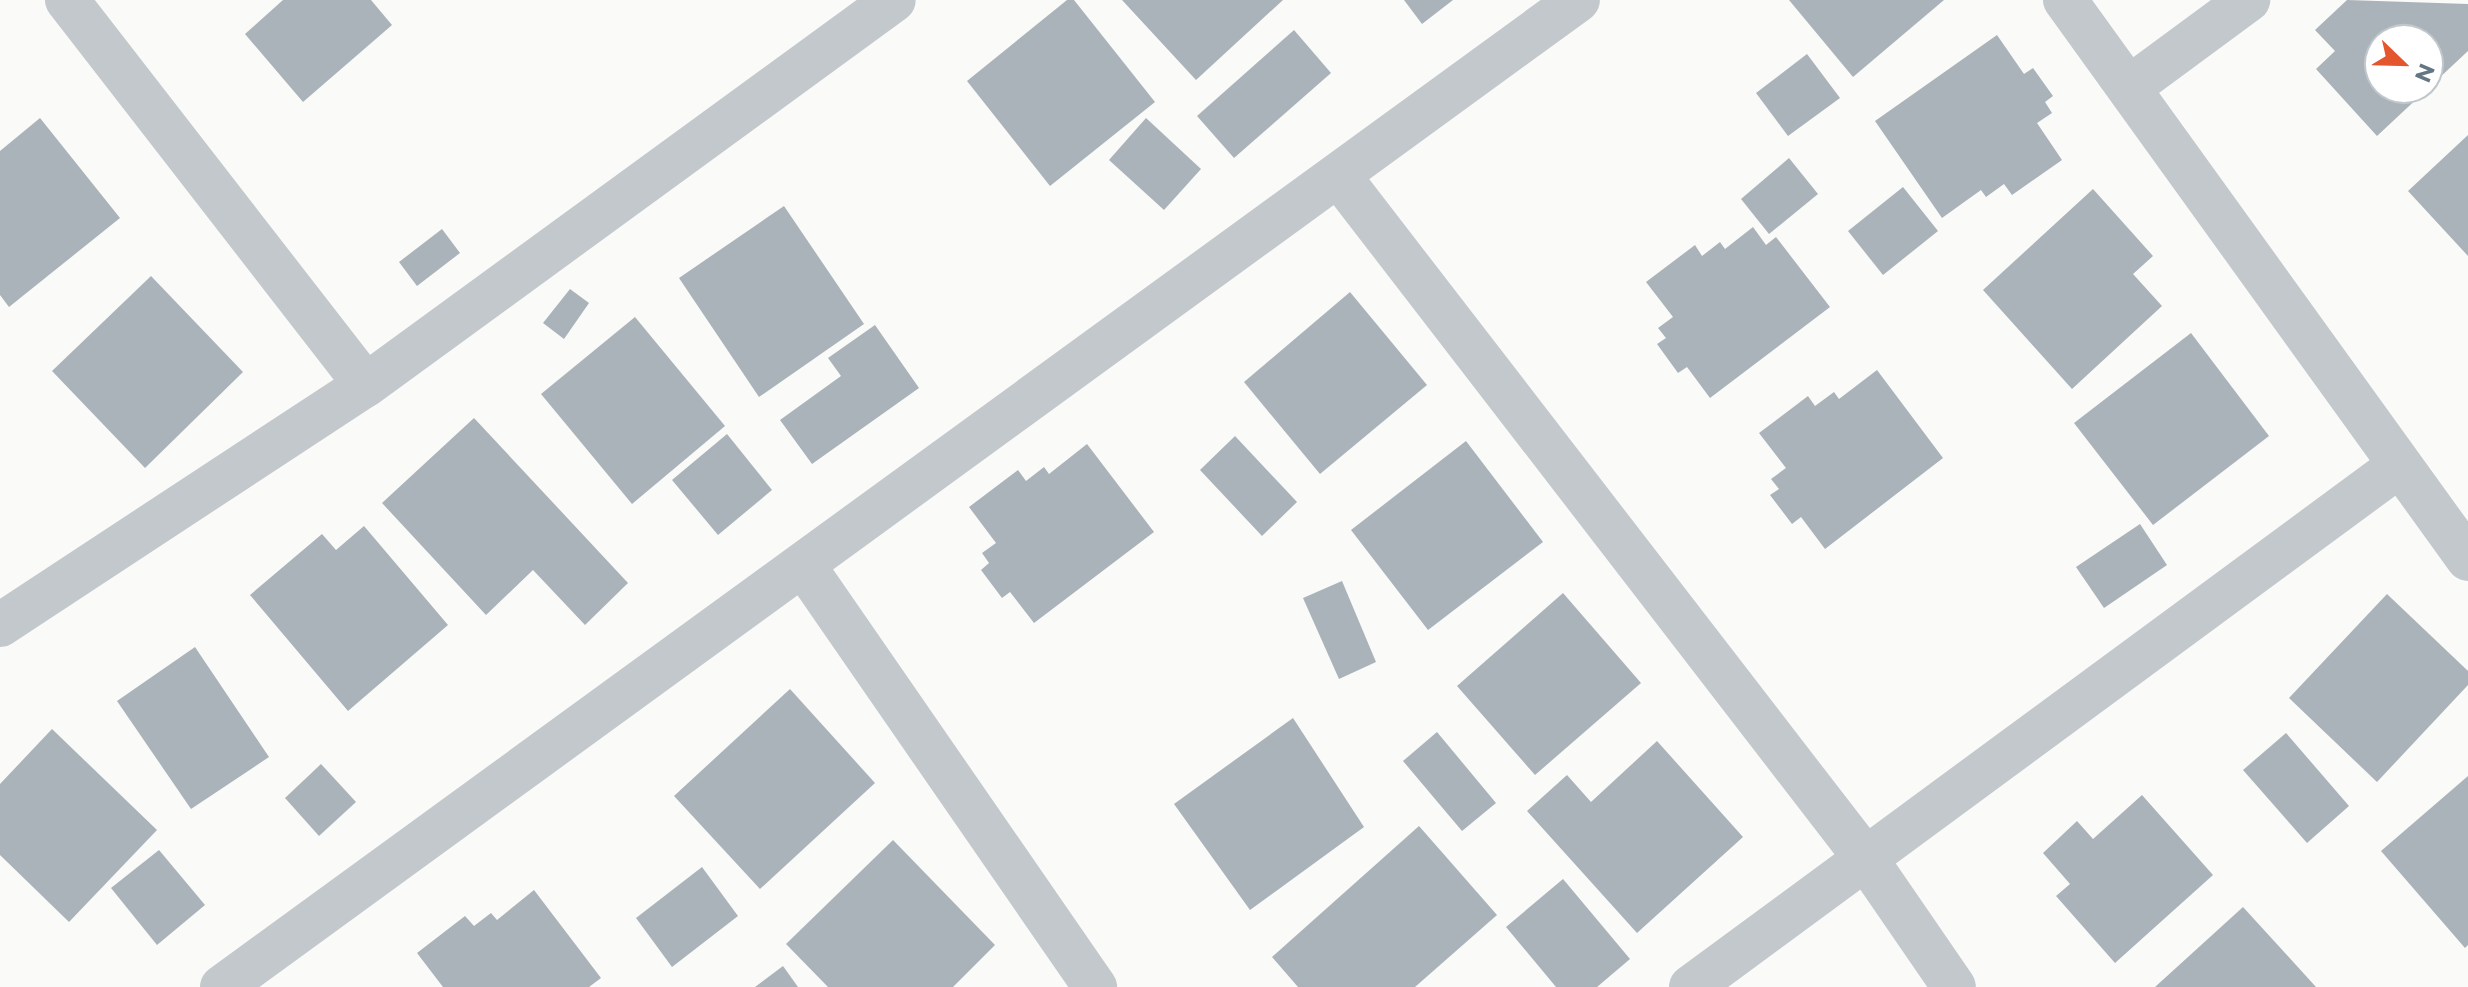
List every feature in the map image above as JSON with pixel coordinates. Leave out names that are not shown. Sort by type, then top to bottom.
[{"type":"street","points":[[67,0],[366,385]]},
{"type":"street","points":[[0,625],[366,385],[894,0]]},
{"type":"street","points":[[225,986],[1578,0]]},
{"type":"street","points":[[2065,0],[2468,559]]},
{"type":"street","points":[[2130,87],[2248,0]]},
{"type":"street","points":[[1339,176],[1866,859],[1954,987]]},
{"type":"street","points":[[1691,987],[2400,465]]},
{"type":"street","points":[[804,566],[1095,987]]},
{"type":"building","points":[[283,0],[371,0],[392,25],[303,102],[245,34]]},
{"type":"building","points":[[1067,0],[1074,0],[1155,102],[1050,186],[967,81]]},
{"type":"building","points":[[1122,0],[1283,0],[1196,80]]},
{"type":"building","points":[[1404,0],[1453,0],[1422,24]]},
{"type":"building","points":[[1789,0],[1944,0],[1853,77]]},
{"type":"building","points":[[2347,0],[2468,4],[2468,51],[2444,73],[2444,24],[2364,24],[2364,104],[2411,104],[2377,136],[2316,69],[2335,51],[2315,30]]},
{"type":"building","points":[[1294,30],[1331,73],[1234,158],[1197,116]]},
{"type":"building","points":[[1997,35],[2024,74],[2033,68],[2053,96],[2045,102],[2052,113],[2037,123],[2062,160],[2012,195],[2004,184],[1986,197],[1981,190],[1942,218],[1875,121]]},
{"type":"building","points":[[1807,54],[1840,98],[1788,136],[1756,93]]},
{"type":"building","points":[[40,118],[120,218],[9,307],[0,295],[0,151]]},
{"type":"building","points":[[1146,118],[1201,169],[1164,210],[1109,160]]},
{"type":"building","points":[[2468,135],[2468,256],[2408,191]]},
{"type":"building","points":[[1789,158],[1818,194],[1769,234],[1741,199]]},
{"type":"building","points":[[1903,187],[1938,231],[1883,275],[1848,231]]},
{"type":"building","points":[[2093,189],[2153,256],[2133,274],[2162,306],[2072,389],[1983,290]]},
{"type":"building","points":[[784,206],[864,324],[759,397],[679,278]]},
{"type":"building","points":[[1753,227],[1766,245],[1776,237],[1830,307],[1710,398],[1687,367],[1678,373],[1657,344],[1666,338],[1658,328],[1673,317],[1646,282],[1695,245],[1702,256],[1720,242],[1725,249]]},
{"type":"building","points":[[442,229],[460,253],[417,286],[399,262]]},
{"type":"building","points":[[151,276],[243,372],[145,468],[52,371]]},
{"type":"building","points":[[570,289],[589,303],[564,339],[543,323]]},
{"type":"building","points":[[1350,292],[1427,385],[1320,474],[1244,382]]},
{"type":"building","points":[[635,317],[725,426],[632,504],[541,394]]},
{"type":"building","points":[[875,325],[919,388],[812,464],[780,420],[841,376],[828,358]]},
{"type":"building","points":[[2191,333],[2269,436],[2153,525],[2074,423]]},
{"type":"building","points":[[1877,370],[1943,458],[1825,549],[1801,517],[1792,524],[1770,495],[1779,489],[1771,479],[1786,468],[1759,433],[1808,396],[1815,406],[1834,392],[1839,399]]},
{"type":"building","points":[[474,418],[628,583],[585,625],[533,570],[486,615],[382,503]]},
{"type":"building","points":[[727,434],[772,490],[718,535],[672,480]]},
{"type":"building","points":[[1235,436],[1297,502],[1262,536],[1200,470]]},
{"type":"building","points":[[1466,441],[1543,542],[1428,630],[1351,530]]},
{"type":"building","points":[[1087,444],[1154,532],[1034,623],[1010,592],[1002,598],[981,570],[989,563],[982,553],[996,543],[969,507],[1018,470],[1026,481],[1044,467],[1049,474]]},
{"type":"building","points":[[2140,524],[2167,565],[2104,608],[2076,567]]},
{"type":"building","points":[[364,526],[448,625],[348,711],[250,595],[322,534],[336,550]]},
{"type":"building","points":[[1342,581],[1376,662],[1339,679],[1303,598]]},
{"type":"building","points":[[1563,593],[1641,683],[1535,775],[1457,686]]},
{"type":"building","points":[[2387,594],[2468,671],[2468,685],[2377,782],[2289,698]]},
{"type":"building","points":[[195,647],[269,757],[191,809],[117,701]]},
{"type":"building","points":[[790,689],[875,783],[760,889],[674,796]]},
{"type":"building","points":[[1293,718],[1364,827],[1250,910],[1174,804]]},
{"type":"building","points":[[52,729],[157,830],[69,922],[0,855],[0,784]]},
{"type":"building","points":[[1437,732],[1496,803],[1462,831],[1403,761]]},
{"type":"building","points":[[2286,733],[2349,806],[2307,843],[2243,770]]},
{"type":"building","points":[[1657,741],[1743,837],[1637,933],[1527,811],[1567,775],[1591,802]]},
{"type":"building","points":[[321,764],[356,802],[319,836],[285,798]]},
{"type":"building","points":[[2468,776],[2468,945],[2465,948],[2381,851]]},
{"type":"building","points":[[2142,795],[2213,875],[2115,963],[2056,896],[2070,884],[2043,853],[2077,821],[2093,839]]},
{"type":"building","points":[[1419,826],[1497,915],[1415,987],[1298,987],[1272,957]]},
{"type":"building","points":[[893,840],[995,945],[953,987],[828,987],[786,944]]},
{"type":"building","points":[[159,850],[205,905],[157,945],[111,888]]},
{"type":"building","points":[[702,867],[738,916],[672,967],[636,918]]},
{"type":"building","points":[[1563,879],[1630,959],[1597,987],[1556,987],[1506,927]]},
{"type":"building","points":[[534,890],[601,978],[589,987],[443,987],[417,953],[465,916],[474,926],[491,913],[497,920]]},
{"type":"building","points":[[2243,907],[2316,987],[2155,987]]},
{"type":"building","points":[[783,966],[798,987],[755,987]]}]
